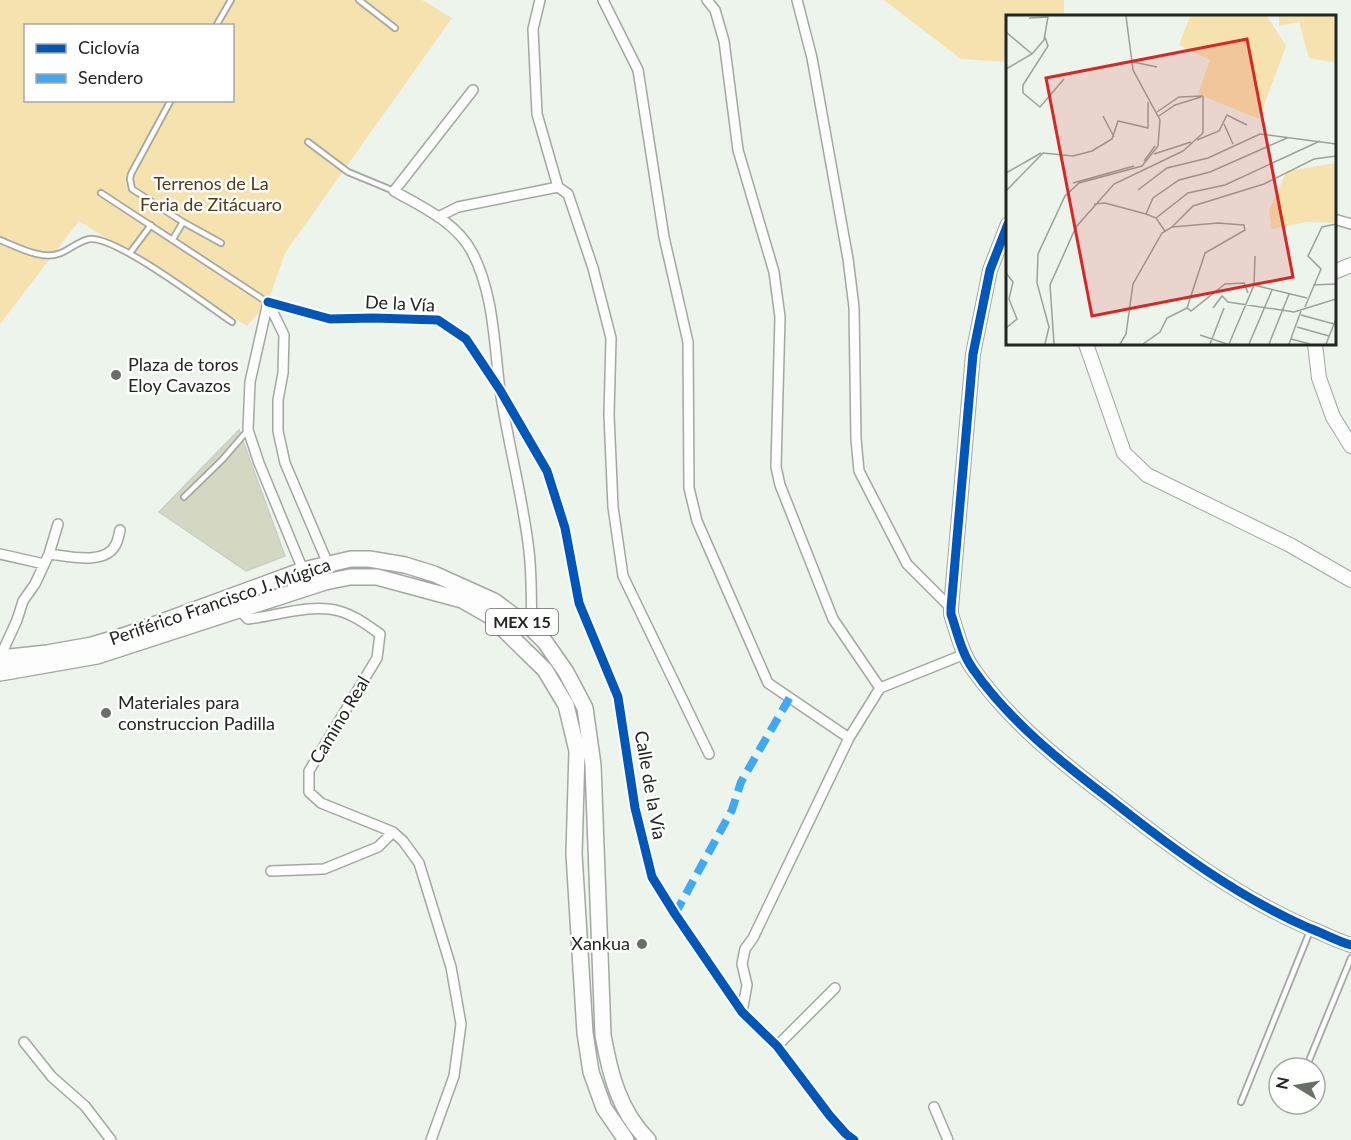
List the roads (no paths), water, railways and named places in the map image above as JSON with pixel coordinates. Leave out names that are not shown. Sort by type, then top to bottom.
[{"type":"main road","name":"Periférico Francisco J. Múgica","points":[[0,657],[47,654],[92,645],[126,635],[303,570],[351,559],[369,559],[405,565],[424,571],[494,601],[532,629],[545,642],[566,672],[585,708],[593,765],[603,1035],[609,1069],[619,1098],[631,1119],[648,1140]]},
{"type":"main road","name":"Periférico Francisco J. Múgica","points":[[0,673],[97,656],[238,609],[325,582],[350,577],[377,577],[462,600],[490,616],[545,670],[566,705],[577,751],[574,854],[585,1033],[591,1072],[604,1108],[626,1140]]},
{"type":"street","points":[[540,0],[533,29],[537,114],[558,187],[568,194],[593,268],[612,338],[609,415],[613,507],[623,576],[709,754]]},
{"type":"street","points":[[603,0],[638,70],[664,237],[688,342],[689,488],[696,521],[768,683],[849,738]]},
{"type":"street","points":[[707,0],[715,10],[724,41],[738,150],[774,272],[780,317],[776,466],[780,485],[833,619],[880,688]]},
{"type":"street","points":[[797,0],[812,58],[846,247],[854,307],[856,439],[859,471],[907,564],[951,608]]},
{"type":"street","points":[[473,90],[394,191],[438,217],[455,231],[471,250],[486,286],[500,390],[529,551],[532,629]]},
{"type":"street","points":[[438,217],[458,207],[558,187]]},
{"type":"street","points":[[1336,219],[1351,224]]},
{"type":"street","points":[[1006,229],[990,270],[973,354],[951,608],[965,654],[972,668],[1010,714],[1057,758],[1130,816],[1221,883],[1274,912],[1351,945]]},
{"type":"street","points":[[1336,272],[1351,265]]},
{"type":"street","points":[[267,302],[250,382],[248,430],[259,463],[303,570]]},
{"type":"street","points":[[267,302],[284,335],[283,374],[278,400],[278,430],[285,463],[328,564]]},
{"type":"street","name":"De la Vía","points":[[267,302],[330,319],[438,320],[466,339],[500,390]]},
{"type":"street","points":[[1086,345],[1124,453],[1147,474],[1290,545],[1351,580]]},
{"type":"street","points":[[1315,345],[1319,378],[1333,417],[1351,446]]},
{"type":"street","name":"Calle de la Vía","points":[[500,390],[547,471],[565,528],[579,603],[618,697],[635,808],[652,878],[742,1012],[777,1046],[830,1116],[854,1140]]},
{"type":"street","points":[[0,657],[23,601],[49,554],[58,524]]},
{"type":"street","points":[[49,554],[93,558],[107,554],[116,546],[120,530]]},
{"type":"street","points":[[0,554],[44,564]]},
{"type":"street","name":"Camino Real","points":[[238,609],[248,618],[321,608],[337,610],[349,614],[380,634],[377,658],[309,771],[309,792],[321,803],[393,832],[403,841],[419,863],[451,967],[461,1024],[454,1076],[431,1140]]},
{"type":"street","points":[[742,1012],[747,985],[742,964],[746,949],[849,738],[880,688],[965,654]]},
{"type":"street","points":[[271,870],[324,869],[378,847],[393,832]]},
{"type":"street","points":[[777,1046],[835,988]]},
{"type":"street","points":[[24,1042],[52,1077],[85,1106],[111,1140]]},
{"type":"street","points":[[934,1107],[948,1140]]},
{"type":"lane","points":[[217,24],[231,0]]},
{"type":"lane","points":[[359,0],[396,28]]},
{"type":"lane","points":[[170,102],[130,179],[132,189],[221,243]]},
{"type":"lane","points":[[308,142],[348,172],[394,191]]},
{"type":"lane","points":[[101,193],[267,302]]},
{"type":"lane","points":[[173,239],[183,222]]},
{"type":"lane","points":[[130,253],[151,225]]},
{"type":"lane","points":[[0,240],[44,256],[58,254],[89,238],[101,241],[130,253],[232,322]]},
{"type":"lane","points":[[184,496],[222,460],[248,430]]},
{"type":"lane","points":[[1240,1102],[1311,928]]},
{"type":"lane","points":[[1311,1056],[1351,958]]},
{"type":"place","name":"Plaza de toros Eloy Cavazos","points":[[116,375]]},
{"type":"place","name":"Materiales para construccion Padilla","points":[[106,713]]},
{"type":"place","name":"Xankua","points":[[642,944]]},
{"type":"park label","name":"Terrenos de La Feria de Zitácuaro","points":[[211,194]]}]
